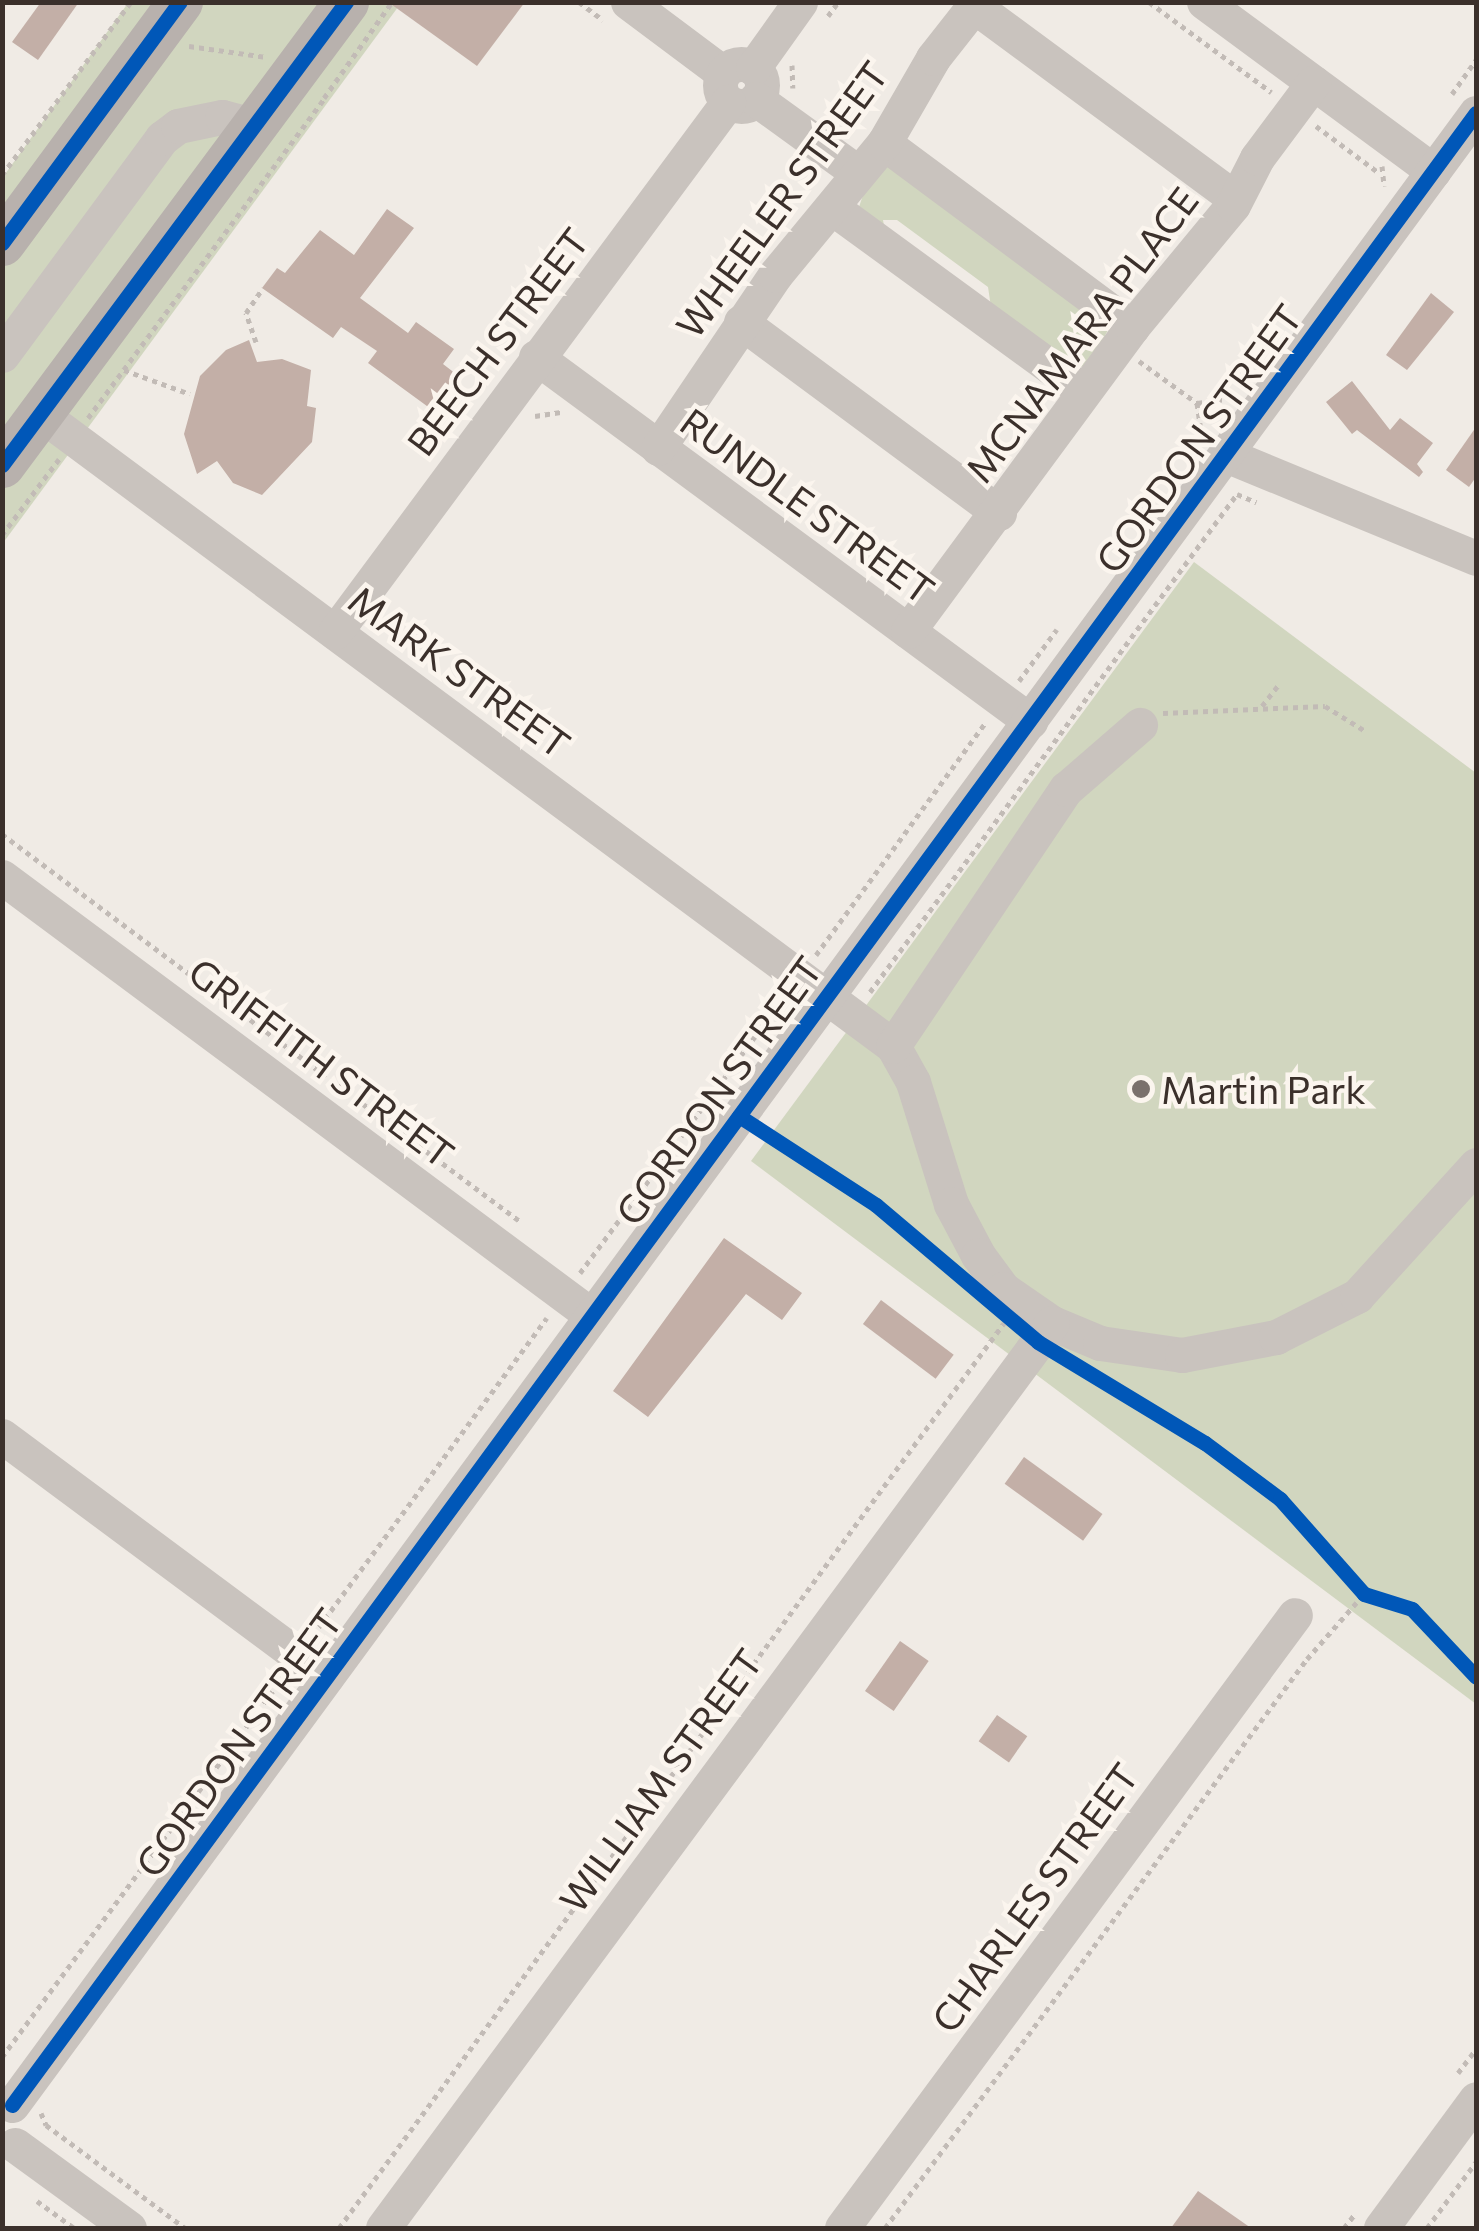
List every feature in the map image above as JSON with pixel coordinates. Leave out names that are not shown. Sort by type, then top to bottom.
[{"type":"main road","points":[[2,243],[180,2]]},
{"type":"main road","points":[[2,465],[58,438],[252,125],[346,2]]},
{"type":"street","points":[[628,2],[754,90],[858,172]]},
{"type":"street","points":[[1204,2],[1303,96],[1387,158],[1434,171]]},
{"type":"street","points":[[975,4],[1236,199]]},
{"type":"street","name":"WHEELER STREET","points":[[658,448],[740,322],[884,143],[933,58],[975,4]]},
{"type":"street","name":"BEECH STREET","points":[[335,632],[536,357],[754,90],[813,10]]},
{"type":"street","name":"MCNAMARA PLACE","points":[[908,631],[999,513],[1125,336],[1236,199],[1303,96]]},
{"type":"street","name":"GORDON STREET","points":[[11,2100],[301,1672],[579,1293],[795,989],[1214,444],[1434,171],[1460,110]]},
{"type":"street","points":[[2,355],[162,138],[178,126],[222,117],[252,125]]},
{"type":"street","points":[[884,143],[1125,336]]},
{"type":"street","points":[[834,209],[1084,391]]},
{"type":"street","points":[[740,322],[999,513]]},
{"type":"street","name":"RUNDLE STREET","points":[[536,357],[908,631],[1007,715]]},
{"type":"street","name":"MARK STREET","points":[[58,438],[335,632],[795,989],[894,1046]]},
{"type":"street","points":[[1214,444],[1476,558]]},
{"type":"street","points":[[1140,726],[1066,788],[894,1046],[912,1082],[951,1204],[978,1256],[1003,1289],[1045,1332],[1100,1343],[1182,1355],[1276,1336],[1356,1296],[1476,1165]]},
{"type":"street","name":"GRIFFITH STREET","points":[[2,876],[579,1293]]},
{"type":"street","name":"WILLIAM STREET","points":[[383,2228],[1045,1332]]},
{"type":"street","points":[[2,1436],[301,1672]]},
{"type":"street","name":"CHARLES STREET","points":[[842,2228],[1296,1615]]},
{"type":"street","points":[[1382,2228],[1476,2099]]},
{"type":"street","points":[[11,2100],[21,2120],[8,2149],[130,2228]]},
{"type":"path","points":[[2,176],[131,2]]},
{"type":"path","points":[[813,10],[838,2]]},
{"type":"path","points":[[1149,2],[1303,96],[1387,158],[1384,184],[1373,200]]},
{"type":"path","points":[[754,90],[790,68],[804,49]]},
{"type":"path","points":[[1460,110],[1476,60]]},
{"type":"path","points":[[754,90],[806,98]]},
{"type":"path","points":[[2,535],[58,438],[124,370],[325,98]]},
{"type":"path","points":[[256,342],[246,313],[263,288]]},
{"type":"path","points":[[1125,336],[1197,404],[1214,444]]},
{"type":"path","points":[[124,370],[190,394]]},
{"type":"path","points":[[1218,410],[1238,384]]},
{"type":"path","points":[[1197,404],[1226,399]]},
{"type":"path","points":[[528,425],[538,411],[559,410],[575,422]]},
{"type":"path","points":[[1210,421],[1214,444]]},
{"type":"path","points":[[58,438],[73,473]]},
{"type":"path","points":[[1190,448],[1214,444]]},
{"type":"path","points":[[2,2057],[301,1672],[579,1293],[795,989],[1007,715],[1062,622]]},
{"type":"path","points":[[1262,706],[1279,684]]},
{"type":"path","points":[[1140,726],[1160,714],[1262,706],[1325,706],[1367,732]]},
{"type":"path","points":[[970,712],[1007,715]]},
{"type":"path","points":[[2,834],[536,1234]]},
{"type":"path","points":[[567,1258],[579,1293]]},
{"type":"path","points":[[994,1304],[1009,1317],[1045,1332]]},
{"type":"path","points":[[339,2228],[1009,1317]]},
{"type":"path","points":[[886,2228],[1307,1659],[1372,1596],[1352,1580]]},
{"type":"path","points":[[264,1670],[301,1672]]},
{"type":"path","points":[[11,2100],[186,2228]]},
{"type":"path","points":[[1427,2228],[1476,2162]]},
{"type":"green space","points":[[128,3],[401,3],[3,543],[3,177]]},
{"type":"green space","points":[[889,165],[1108,330],[1090,364],[1078,368],[992,314],[988,287],[897,220],[883,220],[886,237],[858,210],[866,186]]},
{"type":"green space","name":"Martin Park","points":[[1194,562],[1476,773],[1476,1704],[751,1161]]},
{"type":"building","points":[[41,2],[79,2],[38,60],[12,42]]},
{"type":"building","points":[[388,2],[525,2],[477,66]]},
{"type":"building","points":[[387,209],[414,228],[360,298],[408,333],[416,322],[454,349],[443,364],[456,374],[431,409],[368,363],[377,351],[341,327],[333,338],[262,288],[277,268],[285,273],[320,230],[354,255]]},
{"type":"building","points":[[1431,293],[1454,312],[1407,370],[1386,355]]},
{"type":"building","points":[[249,340],[257,362],[282,359],[311,370],[307,406],[316,408],[312,442],[262,495],[233,483],[217,461],[197,474],[184,434],[200,376],[226,350]]},
{"type":"building","points":[[1352,381],[1390,430],[1400,418],[1433,443],[1417,464],[1423,472],[1419,477],[1357,430],[1352,434],[1326,402]]},
{"type":"building","points":[[1476,427],[1476,477],[1469,487],[1446,470]]},
{"type":"building","points":[[724,1238],[802,1293],[782,1320],[746,1294],[648,1417],[613,1391]]},
{"type":"building","points":[[881,1300],[954,1355],[936,1379],[863,1324]]},
{"type":"building","points":[[1024,1457],[1102,1514],[1083,1541],[1005,1484]]},
{"type":"building","points":[[900,1641],[929,1661],[894,1711],[865,1691]]},
{"type":"building","points":[[997,1715],[1027,1736],[1009,1762],[979,1741]]},
{"type":"building","points":[[1198,2191],[1251,2228],[1171,2228]]},
{"type":"cycle path","points":[[2,243],[180,2]]},
{"type":"cycle path","points":[[2,465],[346,2]]},
{"type":"cycle path","points":[[12,2105],[1476,113]]},
{"type":"cycle path","points":[[739,1116],[876,1205],[1038,1342],[1205,1443],[1280,1499],[1364,1594],[1412,1609],[1476,1677]]},
{"type":"place","name":"Martin Park","points":[[1141,1089]]}]
